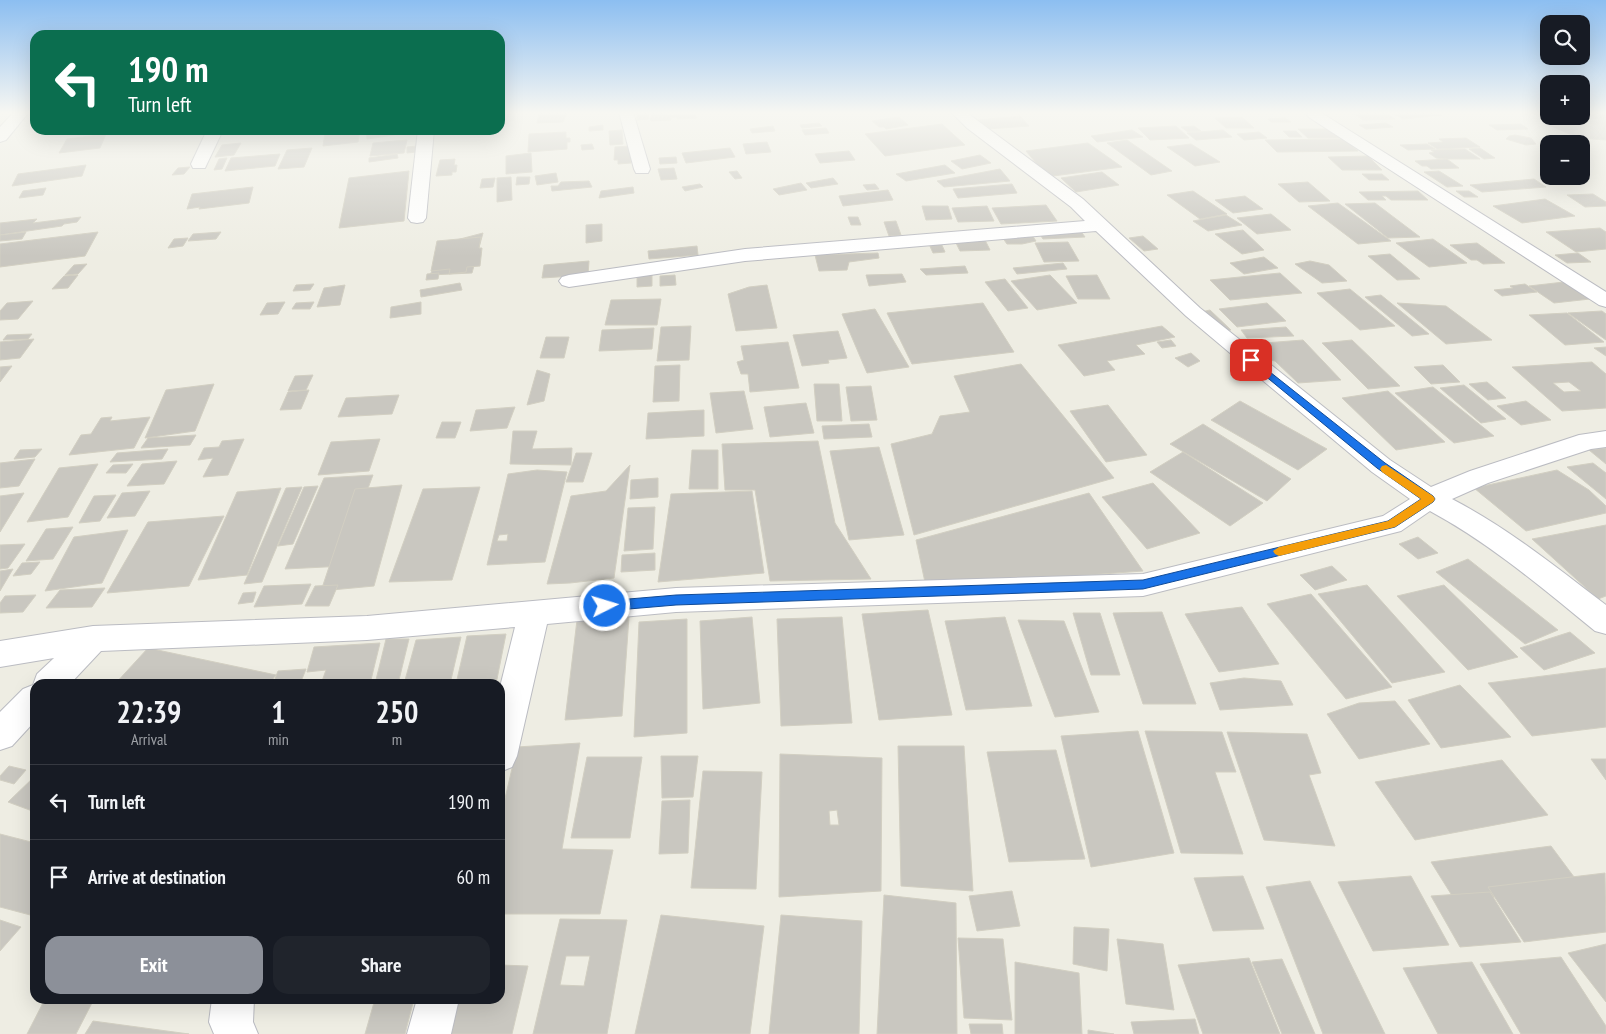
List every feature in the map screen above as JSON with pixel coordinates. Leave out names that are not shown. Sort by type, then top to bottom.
[{"type":"street","points":[[199,164],[201,160]]},
{"type":"street","points":[[417,218],[423,160]]},
{"type":"street","points":[[640,160],[642,169]]},
{"type":"street","points":[[1019,160],[1077,203],[1193,312],[1381,466],[1429,499],[1473,522],[1521,555],[1606,622]]},
{"type":"street","points":[[1386,160],[1606,301]]},
{"type":"street","points":[[569,281],[745,255],[1100,225]]},
{"type":"street","points":[[0,654],[93,639],[367,628],[676,600],[1143,585],[1391,524],[1429,499],[1479,477],[1588,441],[1606,439]]},
{"type":"street","points":[[505,735],[534,612]]},
{"type":"street","points":[[55,679],[93,639]]},
{"type":"street","points":[[0,735],[30,704]]},
{"type":"street","points":[[232,1004],[230,1022],[236,1034]]},
{"type":"street","points":[[429,1034],[437,1004]]},
{"type":"building","points":[[218,160],[226,160],[222,169],[214,170]]},
{"type":"building","points":[[230,160],[277,160],[275,166],[225,171]]},
{"type":"building","points":[[282,160],[307,160],[304,167],[278,169]]},
{"type":"building","points":[[440,160],[455,160],[454,165],[457,165],[456,172],[452,172],[452,175],[436,176]]},
{"type":"building","points":[[506,160],[531,160],[532,172],[506,174]]},
{"type":"building","points":[[618,160],[631,160],[631,163],[618,164]]},
{"type":"building","points":[[659,160],[677,160],[677,163],[660,164]]},
{"type":"building","points":[[685,160],[708,160],[686,163]]},
{"type":"building","points":[[818,160],[852,160],[820,163]]},
{"type":"building","points":[[987,160],[991,163],[962,169],[951,161]]},
{"type":"building","points":[[1034,160],[1112,160],[1122,167],[1053,176],[1041,169]]},
{"type":"building","points":[[1131,160],[1156,160],[1172,171],[1151,175]]},
{"type":"building","points":[[1187,160],[1217,160],[1220,162],[1195,166]]},
{"type":"building","points":[[1332,160],[1372,160],[1382,170],[1342,170]]},
{"type":"building","points":[[1449,160],[1459,168],[1431,169],[1415,161]]},
{"type":"building","points":[[86,165],[82,176],[12,186],[18,174]]},
{"type":"building","points":[[945,165],[955,173],[906,181],[896,174]]},
{"type":"building","points":[[190,167],[184,174],[172,175],[178,168]]},
{"type":"building","points":[[674,168],[677,179],[661,180],[658,169]]},
{"type":"building","points":[[1000,169],[1010,181],[944,187],[937,181]]},
{"type":"building","points":[[409,171],[404,221],[339,228],[349,178]]},
{"type":"building","points":[[737,171],[742,178],[735,179],[729,172]]},
{"type":"building","points":[[1439,171],[1463,186],[1447,187],[1424,172]]},
{"type":"building","points":[[1102,172],[1119,185],[1076,192],[1061,178]]},
{"type":"building","points":[[556,173],[558,182],[537,185],[535,176]]},
{"type":"building","points":[[1362,174],[1382,174],[1389,180],[1369,180]]},
{"type":"building","points":[[511,177],[512,200],[497,202],[497,178]]},
{"type":"building","points":[[517,177],[530,177],[529,184],[516,185]]},
{"type":"building","points":[[495,178],[493,187],[480,188],[482,179]]},
{"type":"building","points":[[833,178],[838,184],[811,188],[806,183]]},
{"type":"building","points":[[1534,179],[1540,185],[1546,187],[1482,192],[1470,185]]},
{"type":"building","points":[[589,181],[592,187],[552,191],[551,186],[558,186],[561,182]]},
{"type":"building","points":[[1308,182],[1330,201],[1299,202],[1278,184]]},
{"type":"building","points":[[801,183],[807,190],[779,195],[773,189]]},
{"type":"building","points":[[700,184],[703,187],[685,191],[682,187]]},
{"type":"building","points":[[875,184],[879,189],[867,190],[863,185]]},
{"type":"building","points":[[1012,184],[1017,193],[958,198],[953,189]]},
{"type":"building","points":[[253,187],[249,203],[187,209],[192,194]]},
{"type":"building","points":[[633,187],[634,193],[599,198],[601,191]]},
{"type":"building","points":[[46,188],[43,195],[19,198],[23,191]]},
{"type":"building","points":[[888,190],[893,200],[843,206],[839,196]]},
{"type":"building","points":[[1193,191],[1227,214],[1200,219],[1167,195]]},
{"type":"building","points":[[1418,191],[1428,200],[1391,200],[1386,196],[1382,196],[1386,200],[1368,200],[1359,192]]},
{"type":"building","points":[[1456,191],[1469,191],[1478,197],[1464,197]]},
{"type":"building","points":[[1593,194],[1606,202],[1606,206],[1585,207],[1567,195]]},
{"type":"building","points":[[1245,196],[1263,209],[1233,213],[1215,200]]},
{"type":"building","points":[[1545,199],[1575,216],[1522,223],[1493,206]]},
{"type":"building","points":[[1338,203],[1391,241],[1358,244],[1308,206]]},
{"type":"building","points":[[1375,203],[1420,237],[1388,238],[1345,204]]},
{"type":"building","points":[[1046,205],[1057,221],[1001,224],[992,208]]},
{"type":"building","points":[[922,206],[948,206],[952,219],[926,220]]},
{"type":"building","points":[[987,206],[994,221],[958,222],[952,208]]},
{"type":"building","points":[[1271,214],[1291,230],[1257,234],[1237,218]]},
{"type":"building","points":[[1226,215],[1242,225],[1208,231],[1193,221]]},
{"type":"building","points":[[81,217],[77,222],[62,226],[0,235],[0,223],[37,219],[33,223]]},
{"type":"building","points":[[848,217],[858,217],[861,225],[851,225]]},
{"type":"building","points":[[896,221],[901,235],[889,236],[884,222]]},
{"type":"building","points":[[602,224],[602,241],[586,243],[586,225]]},
{"type":"building","points":[[1600,228],[1606,232],[1606,249],[1576,252],[1546,232]]},
{"type":"building","points":[[1080,230],[1085,237],[1043,239],[1039,233]]},
{"type":"building","points":[[1243,230],[1264,250],[1242,254],[1215,234]]},
{"type":"building","points":[[26,232],[22,239],[0,241],[0,235]]},
{"type":"building","points":[[98,232],[85,256],[0,267],[0,244]]},
{"type":"building","points":[[221,232],[216,239],[188,241],[193,234]]},
{"type":"building","points":[[483,233],[472,273],[430,275],[445,243]]},
{"type":"building","points":[[1032,235],[1036,241],[1022,244],[1007,244],[1002,237]]},
{"type":"building","points":[[1143,236],[1158,249],[1144,251],[1129,238]]},
{"type":"building","points":[[481,237],[479,248],[482,248],[480,266],[467,267],[466,272],[449,274],[450,269],[431,271],[437,241]]},
{"type":"building","points":[[188,238],[183,246],[168,248],[174,239]]},
{"type":"building","points":[[1433,239],[1467,263],[1429,267],[1396,243]]},
{"type":"building","points":[[985,240],[990,250],[960,251],[955,241]]},
{"type":"building","points":[[1068,242],[1079,261],[1044,262],[1035,243]]},
{"type":"building","points":[[941,243],[945,252],[933,253],[929,244]]},
{"type":"building","points":[[1477,243],[1505,263],[1483,264],[1477,260],[1471,260],[1450,245]]},
{"type":"building","points":[[697,246],[698,255],[649,259],[648,251]]},
{"type":"building","points":[[878,253],[879,258],[849,262],[847,270],[819,271],[815,255]]},
{"type":"building","points":[[1578,253],[1591,262],[1567,263],[1555,255]]},
{"type":"building","points":[[1390,254],[1420,279],[1397,280],[1368,256]]},
{"type":"building","points":[[1264,257],[1278,268],[1244,274],[1230,263]]},
{"type":"building","points":[[589,261],[588,275],[542,278],[544,265]]},
{"type":"building","points":[[1310,261],[1329,265],[1347,281],[1322,283],[1295,264]]},
{"type":"building","points":[[1063,263],[1067,269],[1017,274],[1013,268]]},
{"type":"building","points":[[87,264],[78,274],[65,275],[74,265]]},
{"type":"building","points":[[965,266],[968,273],[926,275],[920,269]]},
{"type":"building","points":[[439,273],[438,279],[426,280],[427,274]]},
{"type":"building","points":[[1280,273],[1302,293],[1230,300],[1210,280]]},
{"type":"building","points":[[902,274],[906,282],[869,286],[866,275]]},
{"type":"building","points":[[78,275],[68,288],[52,289],[64,276]]},
{"type":"building","points":[[637,275],[652,275],[652,286],[637,287]]},
{"type":"building","points":[[675,275],[676,285],[660,286],[660,276]]},
{"type":"building","points":[[1050,275],[1077,303],[1037,310],[1011,281]]},
{"type":"building","points":[[1097,275],[1110,299],[1078,299],[1066,276]]},
{"type":"building","points":[[1005,279],[1028,308],[1008,311],[985,282]]},
{"type":"building","points":[[1564,282],[1590,299],[1554,303],[1529,286]]},
{"type":"building","points":[[460,283],[462,290],[421,297],[420,290]]},
{"type":"building","points":[[314,284],[310,290],[293,291],[296,285]]},
{"type":"building","points":[[1525,284],[1537,292],[1502,296],[1494,290],[1513,288],[1510,286]]},
{"type":"building","points":[[345,285],[340,305],[317,307],[324,288]]},
{"type":"building","points":[[767,285],[777,328],[736,331],[728,294],[749,287]]},
{"type":"building","points":[[1350,289],[1395,326],[1360,330],[1317,293]]},
{"type":"building","points":[[1381,295],[1429,334],[1412,336],[1365,297]]},
{"type":"building","points":[[661,299],[657,325],[605,325],[611,300]]},
{"type":"building","points":[[33,301],[18,319],[0,320],[0,311],[7,303]]},
{"type":"building","points":[[285,302],[278,314],[260,315],[267,303]]},
{"type":"building","points":[[314,302],[310,309],[292,309],[296,303]]},
{"type":"building","points":[[421,302],[421,314],[390,318],[391,307]]},
{"type":"building","points":[[983,303],[1014,352],[912,364],[887,313]]},
{"type":"building","points":[[1267,303],[1286,321],[1237,327],[1219,309]]},
{"type":"building","points":[[1397,303],[1446,306],[1492,340],[1446,344]]},
{"type":"building","points":[[875,309],[909,367],[867,373],[842,314]]},
{"type":"building","points":[[1210,310],[1231,330],[1222,331],[1201,312]]},
{"type":"building","points":[[1602,311],[1606,314],[1606,340],[1568,313]]},
{"type":"building","points":[[1567,313],[1604,342],[1565,345],[1529,315]]},
{"type":"building","points":[[691,326],[689,360],[657,361],[661,327]]},
{"type":"building","points":[[1162,326],[1175,337],[1136,345],[1145,354],[1107,361],[1115,370],[1084,376],[1058,345]]},
{"type":"building","points":[[1286,327],[1294,336],[1247,338],[1241,330]]},
{"type":"building","points":[[654,328],[652,349],[599,351],[602,330]]},
{"type":"building","points":[[838,331],[847,358],[828,360],[829,363],[802,366],[793,335]]},
{"type":"building","points":[[32,334],[28,339],[3,340],[7,335]]},
{"type":"building","points":[[546,337],[569,337],[564,358],[540,358]]},
{"type":"building","points":[[34,339],[20,358],[0,360],[0,342]]},
{"type":"building","points":[[1171,340],[1176,346],[1162,348],[1157,342]]},
{"type":"building","points":[[1303,340],[1341,380],[1298,383],[1275,361],[1264,359],[1252,344]]},
{"type":"building","points":[[1352,340],[1400,386],[1368,389],[1322,343]]},
{"type":"building","points":[[788,342],[799,388],[750,392],[748,374],[741,374],[737,362],[744,360],[741,346]]},
{"type":"building","points":[[1606,347],[1606,356],[1594,348]]},
{"type":"building","points":[[1191,353],[1200,361],[1188,367],[1175,358]]},
{"type":"building","points":[[1592,362],[1606,374],[1606,408],[1562,411],[1512,367]],"holes":[[[1569,382],[1581,391],[1564,392],[1553,383]]]},
{"type":"building","points":[[1021,364],[1114,478],[914,535],[891,444],[932,434],[940,416],[970,412],[954,376]]},
{"type":"building","points":[[680,365],[679,401],[653,402],[655,366]]},
{"type":"building","points":[[1443,365],[1460,382],[1431,384],[1414,367]]},
{"type":"building","points":[[12,366],[0,382],[0,367]]},
{"type":"building","points":[[537,370],[550,374],[544,401],[527,405]]},
{"type":"building","points":[[313,375],[306,390],[288,391],[295,376]]},
{"type":"building","points":[[1487,382],[1506,398],[1488,400],[1469,384]]},
{"type":"building","points":[[214,384],[195,431],[145,438],[166,390]]},
{"type":"building","points":[[814,384],[839,384],[842,421],[817,421]]},
{"type":"building","points":[[1464,385],[1506,419],[1481,423],[1440,388]]},
{"type":"building","points":[[871,386],[877,420],[851,421],[846,387]]},
{"type":"building","points":[[1433,387],[1494,436],[1454,443],[1395,393]]},
{"type":"building","points":[[309,390],[301,409],[280,410],[288,392]]},
{"type":"building","points":[[744,391],[753,429],[716,433],[710,393]]},
{"type":"building","points":[[1388,391],[1445,442],[1396,450],[1342,398]]},
{"type":"building","points":[[399,395],[392,414],[338,417],[346,398]]},
{"type":"building","points":[[1240,401],[1327,449],[1298,470],[1211,420]]},
{"type":"building","points":[[1526,401],[1551,420],[1521,425],[1497,406]]},
{"type":"building","points":[[806,403],[814,433],[770,437],[764,407]]},
{"type":"building","points":[[1108,405],[1147,455],[1106,462],[1070,411]]},
{"type":"building","points":[[515,407],[507,428],[470,431],[476,410]]},
{"type":"building","points":[[704,410],[704,436],[646,439],[648,413]]},
{"type":"building","points":[[112,417],[110,421],[150,417],[134,448],[69,455],[81,435],[91,434],[101,418]]},
{"type":"building","points":[[442,422],[461,422],[455,438],[436,438]]},
{"type":"building","points":[[869,424],[872,437],[824,439],[822,426]]},
{"type":"building","points":[[1203,424],[1291,479],[1267,501],[1170,444]]},
{"type":"building","points":[[513,431],[537,431],[532,449],[572,448],[571,465],[510,464]]},
{"type":"building","points":[[196,435],[190,445],[141,448],[148,438]]},
{"type":"building","points":[[244,439],[228,475],[203,477],[213,458],[198,460],[204,448],[219,447],[222,441]]},
{"type":"building","points":[[380,439],[369,471],[318,475],[331,442]]},
{"type":"building","points":[[818,441],[835,523],[871,579],[770,581],[755,490],[725,490],[722,444]]},
{"type":"building","points":[[879,447],[904,535],[849,540],[830,451]]},
{"type":"building","points":[[1606,448],[1606,464],[1589,450]]},
{"type":"building","points":[[42,449],[35,457],[14,459],[20,450]]},
{"type":"building","points":[[168,449],[162,459],[110,462],[117,453]]},
{"type":"building","points":[[692,450],[718,450],[718,489],[689,489]]},
{"type":"building","points":[[1183,452],[1263,503],[1230,526],[1150,472]]},
{"type":"building","points":[[576,453],[592,453],[583,482],[566,482]]},
{"type":"building","points":[[35,459],[19,486],[0,488],[0,463]]},
{"type":"building","points":[[177,461],[164,484],[127,486],[142,464]]},
{"type":"building","points":[[1593,463],[1606,473],[1606,499],[1567,467]]},
{"type":"building","points":[[98,464],[68,517],[27,522],[59,468]]},
{"type":"building","points":[[133,464],[126,473],[106,473],[113,465]]},
{"type":"building","points":[[630,465],[614,578],[547,584],[571,496],[606,491]]},
{"type":"building","points":[[537,470],[567,472],[545,562],[487,565],[508,474]],"holes":[[[508,534],[507,541],[497,541],[499,535]]]},
{"type":"building","points":[[1557,470],[1589,490],[1606,506],[1606,513],[1526,531],[1474,488]]},
{"type":"building","points":[[373,475],[349,539],[355,539],[345,566],[285,569],[324,478]]},
{"type":"building","points":[[658,478],[658,497],[630,499],[631,480]]},
{"type":"building","points":[[1153,483],[1200,533],[1147,549],[1102,497]]},
{"type":"building","points":[[402,485],[374,586],[321,591],[355,489]]},
{"type":"building","points":[[318,486],[293,544],[278,546],[304,487]]},
{"type":"building","points":[[302,487],[262,582],[244,584],[286,488]]},
{"type":"building","points":[[480,487],[452,580],[389,582],[423,489]]},
{"type":"building","points":[[281,488],[247,575],[198,580],[237,492]]},
{"type":"building","points":[[150,491],[135,516],[107,518],[122,493]]},
{"type":"building","points":[[752,491],[764,573],[658,582],[671,494]]},
{"type":"building","points":[[24,493],[0,532],[0,496]]},
{"type":"building","points":[[1089,493],[1143,571],[926,587],[916,540]]},
{"type":"building","points":[[116,495],[100,521],[79,523],[94,496]]},
{"type":"building","points":[[655,507],[653,549],[624,551],[628,508]]},
{"type":"building","points":[[224,516],[189,586],[107,593],[148,522]]},
{"type":"building","points":[[1606,525],[1606,596],[1598,599],[1532,539]]},
{"type":"building","points":[[73,527],[53,559],[26,561],[46,529]]},
{"type":"building","points":[[128,530],[102,583],[45,591],[74,537]]},
{"type":"building","points":[[1418,537],[1438,553],[1418,559],[1399,544]]},
{"type":"building","points":[[25,544],[8,568],[0,569],[0,545]]},
{"type":"building","points":[[655,553],[655,570],[621,572],[622,555]]},
{"type":"building","points":[[1468,559],[1558,630],[1525,644],[1436,572]]},
{"type":"building","points":[[40,562],[31,574],[13,576],[22,563]]},
{"type":"building","points":[[1332,566],[1347,580],[1315,590],[1300,575]]},
{"type":"building","points":[[13,569],[0,591],[0,571]]},
{"type":"building","points":[[311,584],[302,604],[254,607],[264,586]]},
{"type":"building","points":[[338,585],[329,606],[305,606],[315,586]]},
{"type":"building","points":[[1367,585],[1445,672],[1392,683],[1318,594]]},
{"type":"building","points":[[1444,585],[1518,657],[1468,670],[1397,596]]},
{"type":"building","points":[[105,588],[92,607],[46,608],[60,590]]},
{"type":"building","points":[[256,592],[253,602],[238,604],[243,593]]},
{"type":"building","points":[[1311,594],[1392,687],[1346,699],[1267,604]]},
{"type":"building","points":[[36,595],[23,612],[0,613],[0,603],[5,596]]},
{"type":"building","points":[[1242,607],[1279,664],[1219,672],[1185,614]]},
{"type":"building","points":[[928,610],[952,715],[879,720],[862,614]]},
{"type":"building","points":[[1162,612],[1196,704],[1143,704],[1113,613]]},
{"type":"building","points":[[1073,613],[1100,613],[1120,675],[1091,675]]},
{"type":"building","points":[[629,617],[622,716],[565,720],[577,620]]},
{"type":"building","points":[[752,617],[760,703],[703,709],[700,621]]},
{"type":"building","points":[[842,617],[852,723],[781,726],[777,619]]},
{"type":"building","points":[[1005,617],[1032,706],[966,710],[945,621]]},
{"type":"building","points":[[687,619],[687,733],[634,737],[639,622]]},
{"type":"building","points":[[1018,620],[1064,621],[1099,712],[1055,717]]},
{"type":"building","points":[[1570,632],[1595,653],[1544,670],[1520,648]]},
{"type":"building","points":[[506,634],[497,679],[457,679],[467,636]]},
{"type":"building","points":[[461,637],[451,679],[405,679],[416,640]]},
{"type":"building","points":[[386,639],[409,639],[399,679],[376,679]]},
{"type":"building","points":[[380,643],[371,679],[323,679],[326,670],[307,672],[314,647]]},
{"type":"building","points":[[148,648],[276,675],[273,679],[120,679]]},
{"type":"building","points":[[1606,668],[1606,727],[1532,736],[1488,683]]},
{"type":"building","points":[[306,669],[302,679],[275,679],[278,671]]},
{"type":"building","points":[[1244,678],[1281,681],[1293,705],[1220,710],[1210,683]]},
{"type":"building","points":[[1460,685],[1511,737],[1441,748],[1408,700]]},
{"type":"building","points":[[1395,701],[1430,744],[1359,759],[1327,714],[1359,703]]},
{"type":"building","points":[[1138,731],[1174,853],[1091,867],[1061,736]]},
{"type":"building","points":[[1145,731],[1222,732],[1236,772],[1215,772],[1243,854],[1181,853]]},
{"type":"building","points":[[1227,732],[1307,734],[1321,773],[1309,775],[1335,846],[1264,840]]},
{"type":"building","points":[[580,743],[562,849],[613,850],[600,914],[505,914],[505,799],[517,747]]},
{"type":"building","points":[[898,746],[964,746],[973,891],[901,886]]},
{"type":"building","points":[[1056,750],[1085,859],[1009,862],[987,752]]},
{"type":"building","points":[[780,754],[882,758],[881,891],[779,897]],"holes":[[[837,810],[839,825],[830,825],[829,811]]]},
{"type":"building","points":[[661,756],[698,756],[693,797],[662,798]]},
{"type":"building","points":[[587,757],[642,757],[630,838],[571,838]]},
{"type":"building","points":[[1591,759],[1606,759],[1606,780]]},
{"type":"building","points":[[1502,760],[1548,815],[1415,840],[1375,782]]},
{"type":"building","points":[[9,766],[26,770],[14,784],[0,780],[0,776]]},
{"type":"building","points":[[703,771],[762,772],[756,889],[691,888]]},
{"type":"building","points":[[30,781],[30,810],[8,802]]},
{"type":"building","points":[[690,800],[688,853],[659,854],[662,801]]},
{"type":"building","points":[[0,834],[30,842],[30,915],[0,907]]},
{"type":"building","points":[[1551,846],[1580,885],[1456,902],[1431,862]]},
{"type":"building","points":[[1605,873],[1606,932],[1524,942],[1488,887]]},
{"type":"building","points":[[1243,876],[1264,929],[1213,931],[1194,878]]},
{"type":"building","points":[[1411,876],[1449,945],[1373,951],[1338,882]]},
{"type":"building","points":[[1310,881],[1385,1034],[1323,1034],[1266,887]]},
{"type":"building","points":[[1012,891],[1020,926],[977,931],[969,896]]},
{"type":"building","points":[[1490,892],[1521,942],[1460,947],[1431,896]]},
{"type":"building","points":[[884,895],[956,903],[957,1034],[877,1034]]},
{"type":"building","points":[[661,915],[764,926],[750,1034],[635,1034]]},
{"type":"building","points":[[781,915],[862,921],[859,1034],[769,1034]]},
{"type":"building","points":[[560,919],[627,920],[607,1034],[533,1034]],"holes":[[[566,956],[590,956],[584,986],[560,985]]]},
{"type":"building","points":[[0,920],[21,927],[0,951]]},
{"type":"building","points":[[1074,927],[1109,929],[1107,971],[1073,964]]},
{"type":"building","points":[[958,938],[1003,939],[1012,1020],[964,1018]]},
{"type":"building","points":[[1117,939],[1163,944],[1174,1010],[1126,1004]]},
{"type":"building","points":[[1606,944],[1606,1002],[1568,953]]},
{"type":"building","points":[[1561,957],[1606,1026],[1606,1034],[1521,1034],[1480,964]]},
{"type":"building","points":[[1249,958],[1280,1034],[1203,1034],[1178,965]]},
{"type":"building","points":[[1282,959],[1315,1034],[1282,1034],[1252,962]]},
{"type":"building","points":[[1015,962],[1079,973],[1082,1034],[1015,1034]]},
{"type":"building","points":[[1472,962],[1513,1034],[1438,1034],[1403,968]]},
{"type":"building","points":[[505,965],[528,966],[512,1034],[447,1034],[456,1004],[505,1004]]},
{"type":"building","points":[[42,1004],[91,1004],[76,1034],[27,1034]]},
{"type":"building","points":[[374,1004],[413,1004],[405,1034],[365,1034]]},
{"type":"building","points":[[1195,1019],[1199,1034],[1134,1034],[1131,1022]]},
{"type":"building","points":[[93,1021],[189,1034],[85,1034]]},
{"type":"building","points":[[969,1024],[1002,1024],[1003,1034],[971,1034]]},
{"type":"building","points":[[1088,1030],[1114,1034],[1088,1034]]},
{"type":"slow traffic","points":[[1279,551],[1391,524],[1429,499],[1386,469]]},
{"type":"route","points":[[605,606],[676,600],[1143,585],[1391,524],[1429,499],[1381,466],[1251,360]]}]
